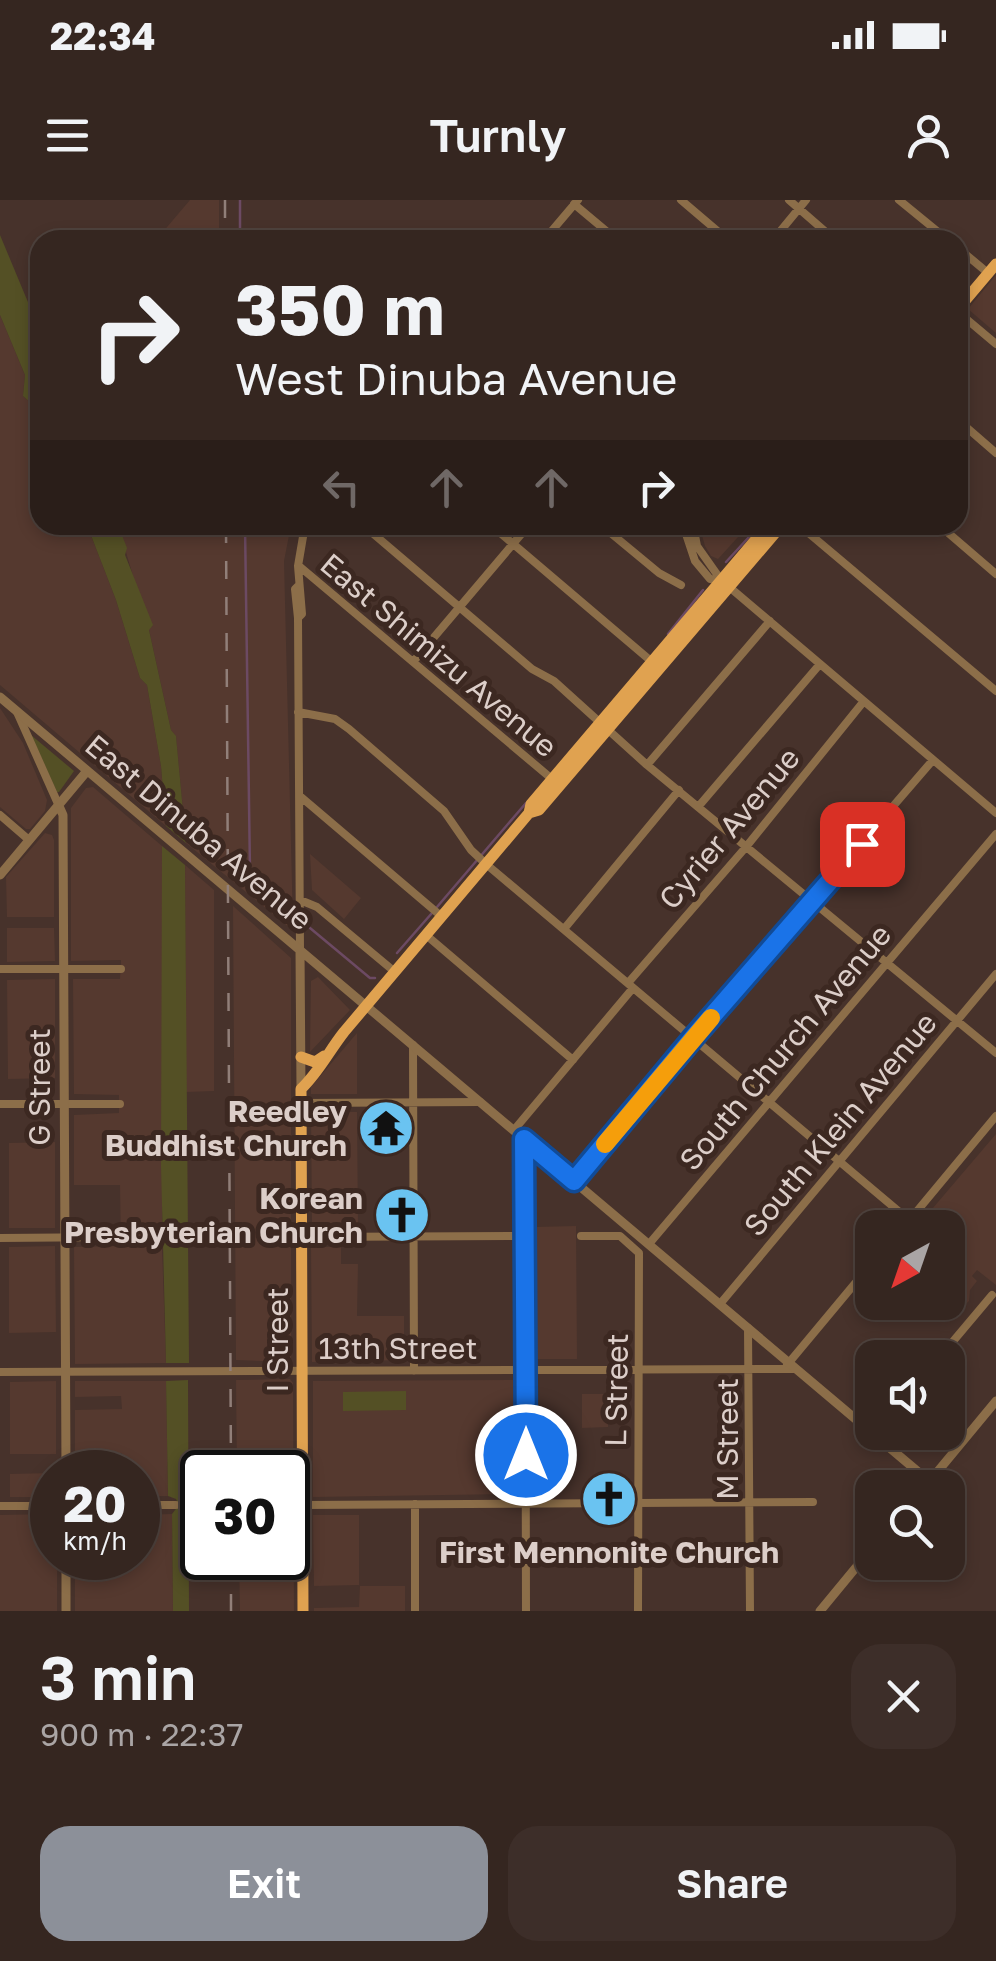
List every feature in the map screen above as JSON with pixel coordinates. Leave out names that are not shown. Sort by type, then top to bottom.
[{"type":"main road","points":[[968,298],[992,268]]},
{"type":"main road","points":[[300,1058],[315,1062],[327,1053],[529,812],[552,779],[604,725],[725,583],[761,535]]},
{"type":"main road","points":[[529,812],[539,810],[651,661],[772,535]]},
{"type":"main road","points":[[301,1096],[327,1053]]},
{"type":"main road","name":"I Street","points":[[301,1096],[303,1450]]},
{"type":"main road","name":"I Street","points":[[304,1580],[304,1611]]},
{"type":"street","points":[[681,200],[716,230]]},
{"type":"street","points":[[788,200],[824,230]]},
{"type":"street","points":[[781,230],[806,200]]},
{"type":"street","points":[[899,200],[936,230]]},
{"type":"street","points":[[552,230],[576,202],[606,230]]},
{"type":"street","points":[[968,254],[992,268]]},
{"type":"street","points":[[968,320],[996,344]]},
{"type":"street","points":[[968,429],[996,453]]},
{"type":"street","points":[[300,950],[298,618],[302,614],[298,566],[303,535]]},
{"type":"street","points":[[374,535],[996,1053]]},
{"type":"street","points":[[503,535],[651,661]]},
{"type":"street","points":[[412,662],[522,535]]},
{"type":"street","points":[[613,535],[659,574],[681,585]]},
{"type":"street","points":[[687,535],[695,561],[710,579],[725,583]]},
{"type":"street","points":[[695,535],[698,546],[725,583],[996,813]]},
{"type":"street","points":[[811,535],[996,691]]},
{"type":"street","points":[[951,535],[996,574]]},
{"type":"street","points":[[987,566],[996,554]]},
{"type":"street","name":"East Shimizu Avenue","points":[[298,566],[552,779]]},
{"type":"street","points":[[648,764],[770,620]]},
{"type":"street","points":[[698,807],[820,664]]},
{"type":"street","name":"East Dinuba Avenue","points":[[0,697],[855,1418]]},
{"type":"street","name":"Cyrier Avenue","points":[[514,1130],[864,701]]},
{"type":"street","name":"G Street","points":[[18,712],[62,814],[66,1450]]},
{"type":"street","points":[[298,712],[335,719],[349,729],[444,811],[471,850],[486,864],[840,1162],[891,1210]]},
{"type":"street","points":[[574,1181],[933,760]]},
{"type":"street","points":[[0,875],[88,771]]},
{"type":"street","points":[[564,930],[679,790]]},
{"type":"street","points":[[301,797],[441,916]]},
{"type":"street","points":[[0,815],[33,836]]},
{"type":"street","points":[[33,836],[48,830],[63,840]]},
{"type":"street","name":"South Church Avenue","points":[[649,1244],[996,834]]},
{"type":"street","points":[[300,900],[317,906],[396,972]]},
{"type":"street","points":[[426,935],[573,1060]]},
{"type":"street","name":"I Street","points":[[300,950],[301,1096]]},
{"type":"street","points":[[0,969],[122,969]]},
{"type":"street","name":"South Klein Avenue","points":[[720,1304],[996,974]]},
{"type":"street","points":[[413,1045],[414,1370]]},
{"type":"street","points":[[301,1096],[480,1102]]},
{"type":"street","points":[[0,1104],[120,1104]]},
{"type":"street","points":[[918,1210],[996,1116]]},
{"type":"street","points":[[524,1139],[526,1611]]},
{"type":"street","points":[[302,1238],[525,1236]]},
{"type":"street","name":"L Street","points":[[581,1236],[622,1237],[639,1253],[638,1611]]},
{"type":"street","points":[[0,1238],[120,1238]]},
{"type":"street","points":[[790,1366],[855,1284]]},
{"type":"street","points":[[954,1340],[992,1295]]},
{"type":"street","name":"M Street","points":[[748,1328],[750,1611]]},
{"type":"street","name":"13th Street","points":[[0,1372],[790,1366]]},
{"type":"street","points":[[939,1470],[996,1402]]},
{"type":"street","name":"East Dinuba Avenue","points":[[892,1450],[912,1470]]},
{"type":"street","points":[[310,1505],[813,1502]]},
{"type":"street","points":[[415,1504],[415,1611]]},
{"type":"street","points":[[160,1505],[176,1505]]},
{"type":"street","points":[[0,1506],[30,1506]]},
{"type":"street","points":[[820,1611],[855,1569]]},
{"type":"street","points":[[66,1580],[66,1611]]},
{"type":"shaded area","points":[[190,200],[219,200],[219,230],[164,230]]},
{"type":"shaded area","points":[[0,235],[30,307],[30,402],[23,396],[25,375],[0,315]]},
{"type":"shaded area","points":[[996,275],[996,333],[968,309]]},
{"type":"shaded area","points":[[0,315],[25,375],[23,396],[30,402],[30,535],[91,535],[140,678],[147,685],[161,766],[166,826],[0,685]]},
{"type":"shaded area","points":[[91,535],[122,535],[127,548],[125,555],[153,625],[149,630],[171,730],[176,736],[186,843],[166,826],[161,766],[147,685],[140,678]]},
{"type":"shaded area","points":[[121,535],[289,535],[284,561],[293,926],[290,928],[186,843],[176,737],[171,730],[149,630]]},
{"type":"shaded area","points":[[702,535],[740,535],[718,559],[705,546]]},
{"type":"shaded area","points":[[0,708],[23,743],[47,800],[45,811],[30,829],[0,807]]},
{"type":"shaded area","points":[[31,735],[74,771],[59,792],[57,792]]},
{"type":"shaded area","points":[[93,787],[162,846],[162,1247],[166,1363],[75,1364],[74,1247],[121,1246],[120,1185],[74,1185],[74,1115],[119,1113],[119,1095],[74,1094],[73,979],[120,979],[121,960],[71,961],[71,808],[86,788]]},
{"type":"shaded area","points":[[45,833],[54,840],[54,917],[7,917],[6,877]]},
{"type":"shaded area","points":[[162,846],[185,865],[189,1363],[166,1363],[161,1166]]},
{"type":"shaded area","points":[[310,854],[361,898],[344,919],[312,890]]},
{"type":"shaded area","points":[[185,865],[214,890],[214,1091],[186,1092]]},
{"type":"shaded area","points":[[233,906],[291,958],[291,1362],[236,1360]]},
{"type":"shaded area","points":[[7,928],[54,928],[55,961],[7,962]]},
{"type":"shaded area","points":[[318,977],[350,1010],[310,1052],[311,981]]},
{"type":"shaded area","points":[[55,979],[55,1078],[8,1079],[7,980]]},
{"type":"shaded area","points":[[357,1033],[357,1094],[311,1094],[311,1087]]},
{"type":"shaded area","points":[[311,1112],[357,1112],[358,1227],[312,1228]]},
{"type":"shaded area","points":[[996,1134],[996,1285],[977,1270],[972,1276],[977,1281],[965,1305],[965,1210],[931,1210]]},
{"type":"shaded area","points":[[55,1142],[55,1228],[9,1228],[9,1143]]},
{"type":"shaded area","points":[[576,1226],[577,1359],[536,1359],[535,1227]]},
{"type":"shaded area","points":[[55,1246],[56,1332],[9,1333],[9,1247]]},
{"type":"shaded area","points":[[311,1247],[341,1247],[341,1264],[358,1264],[357,1316],[404,1316],[404,1360],[312,1362]]},
{"type":"shaded area","points":[[290,1379],[293,1450],[237,1450],[236,1380]]},
{"type":"shaded area","points":[[188,1380],[188,1450],[180,1450],[180,1580],[189,1580],[189,1611],[173,1611],[172,1514],[179,1505],[168,1496],[166,1381]]},
{"type":"shaded area","points":[[515,1380],[516,1494],[313,1497],[313,1381]]},
{"type":"shaded area","points":[[56,1381],[56,1450],[10,1454],[10,1382]]},
{"type":"shaded area","points":[[75,1381],[166,1381],[168,1496],[160,1496],[160,1450],[75,1450],[75,1410],[122,1409],[121,1396],[75,1397]]},
{"type":"shaded area","points":[[406,1391],[406,1410],[343,1411],[343,1392]]},
{"type":"shaded area","points":[[582,1394],[608,1394],[608,1427],[582,1428]]},
{"type":"shaded area","points":[[10,1474],[30,1474],[30,1497],[10,1497]]},
{"type":"shaded area","points":[[30,1514],[30,1580],[57,1580],[57,1611],[0,1611],[0,1515]]},
{"type":"shaded area","points":[[160,1514],[172,1514],[173,1611],[75,1611],[75,1580],[160,1580]]},
{"type":"shaded area","points":[[313,1515],[359,1515],[359,1585],[314,1586]]},
{"type":"shaded area","points":[[239,1580],[294,1580],[294,1611],[240,1611]]},
{"type":"shaded area","points":[[360,1586],[405,1586],[405,1611],[314,1611],[359,1607]]},
{"type":"waterway","points":[[240,200],[240,230]]},
{"type":"waterway","points":[[245,535],[250,871],[253,880],[295,915]]},
{"type":"waterway","points":[[726,562],[751,535]]},
{"type":"waterway","points":[[668,634],[703,590]]},
{"type":"waterway","points":[[437,907],[526,803]]},
{"type":"waterway","points":[[397,953],[432,913]]},
{"type":"waterway","points":[[304,923],[370,978],[375,978]]},
{"type":"railway","points":[[225,200],[225,230]]},
{"type":"railway","points":[[226,535],[231,1450]]},
{"type":"railway","points":[[231,1580],[231,1611]]},
{"type":"slow traffic","points":[[605,1144],[711,1018]]},
{"type":"place","name":"Reedley Buddhist Church","points":[[386,1128]]},
{"type":"place","name":"Korean Presbyterian Church","points":[[402,1215]]},
{"type":"place","name":"First Mennonite Church","points":[[609,1499]]},
{"type":"route","points":[[526,1455],[524,1139],[574,1181],[862,844]]}]
